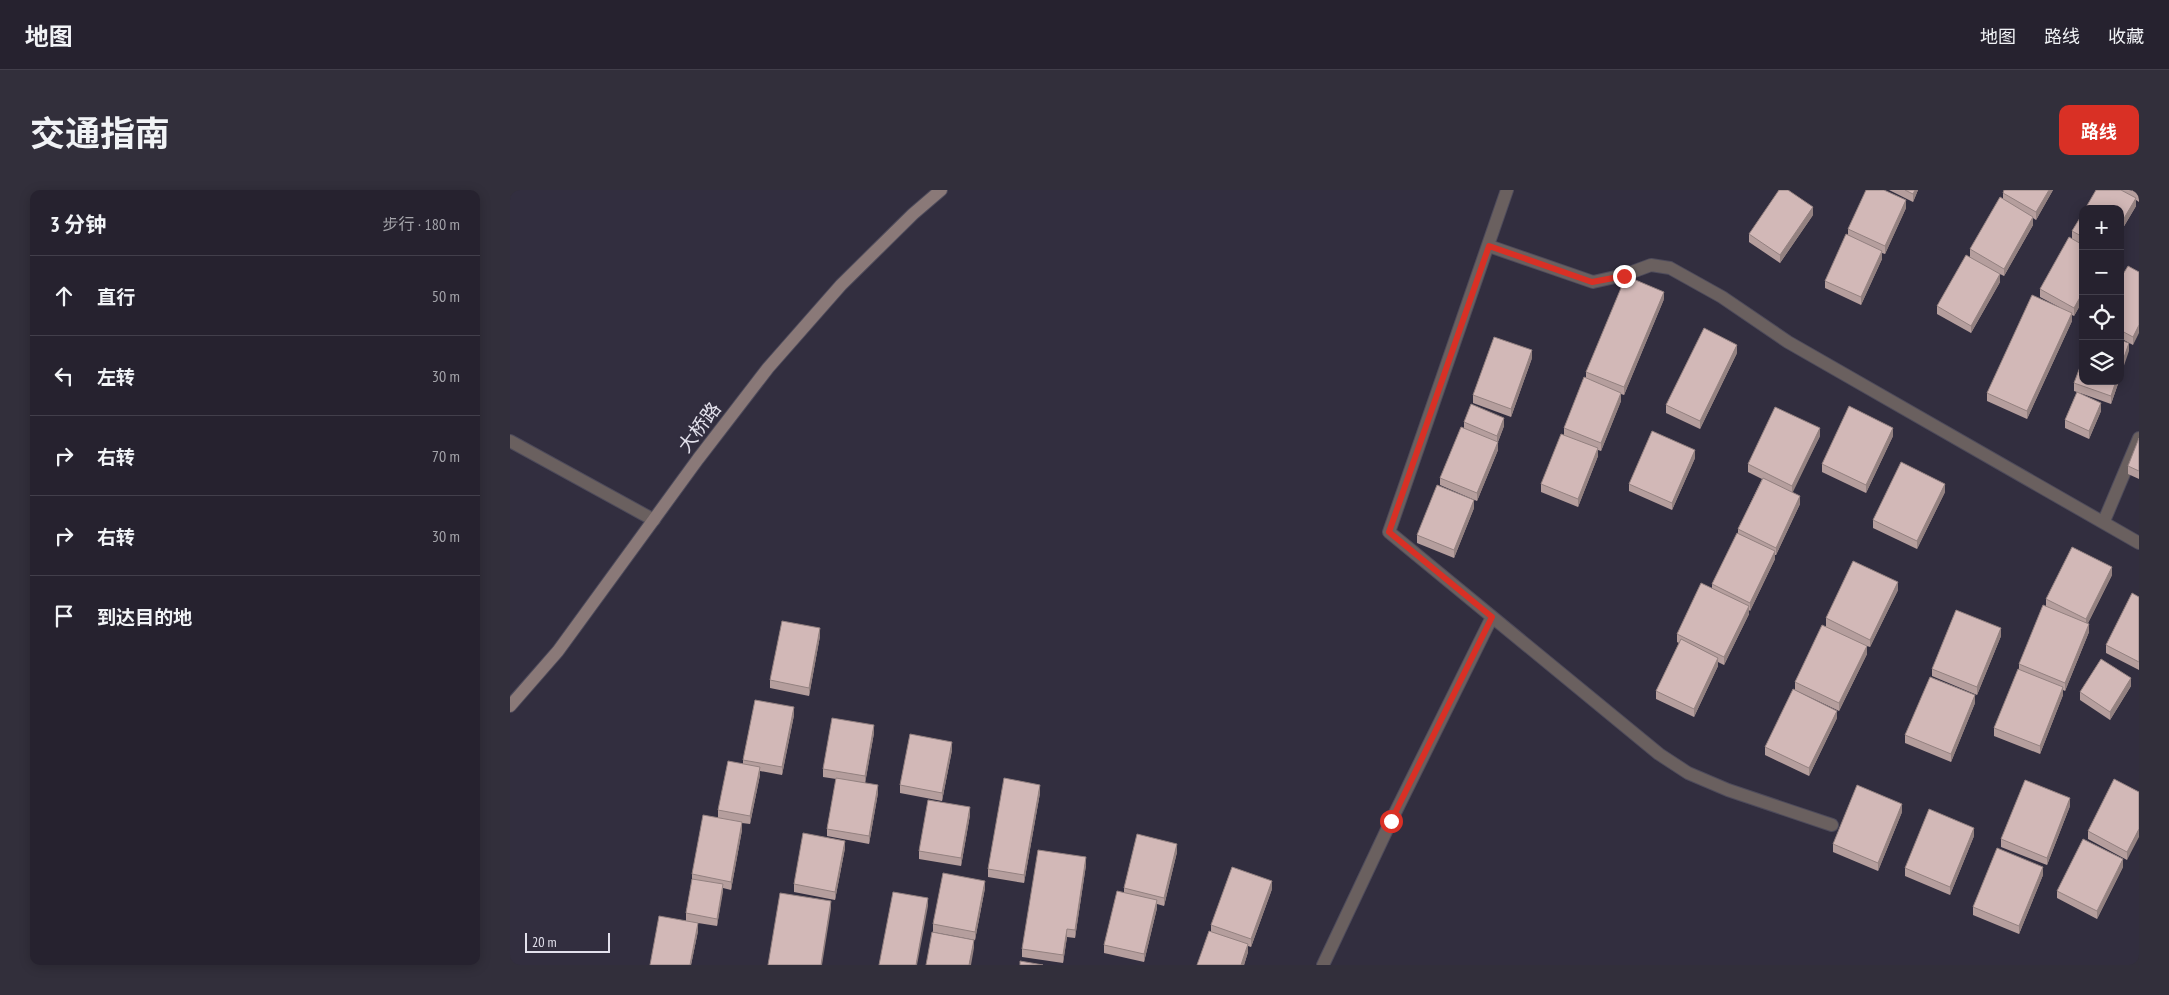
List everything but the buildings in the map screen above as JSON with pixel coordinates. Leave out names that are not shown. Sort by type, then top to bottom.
[{"type":"main road","name":"大桥路","points":[[510,706],[558,651],[698,459],[768,368],[841,285],[913,214],[941,190]]},
{"type":"street","points":[[1507,190],[1389,532],[1659,754],[1688,773],[1728,790],[1832,825]]},
{"type":"street","points":[[1489,246],[1592,282],[1624,276],[1651,264],[1670,268],[1722,297],[1797,347],[1992,460],[2105,516],[2139,543]]},
{"type":"street","points":[[2105,516],[2139,438]]},
{"type":"street","points":[[510,441],[654,520]]},
{"type":"street","points":[[1323,965],[1391,821],[1492,617]]},
{"type":"route","points":[[1391,821],[1492,617],[1389,532],[1489,246],[1592,282],[1624,276]]}]
